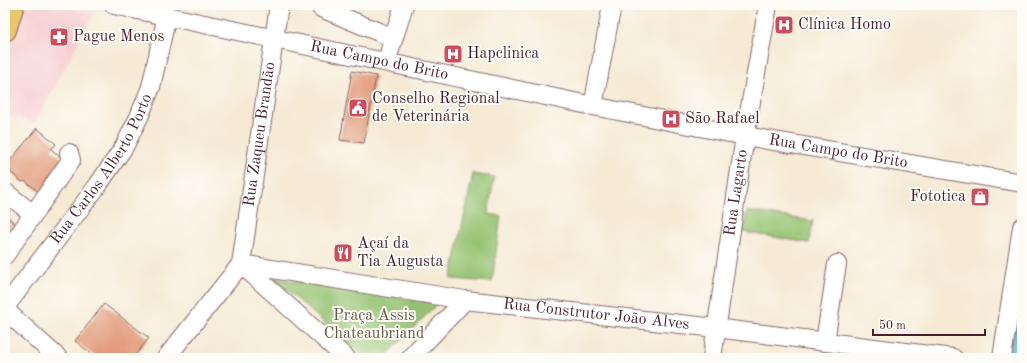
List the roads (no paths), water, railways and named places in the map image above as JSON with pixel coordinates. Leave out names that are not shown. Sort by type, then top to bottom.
[{"type":"main road","points":[[5,30],[13,5]]},
{"type":"street","name":"Rua Campo do Brito","points":[[114,5],[592,106],[745,136],[1022,183]]},
{"type":"street","name":"Rua Zaqueu Brandão","points":[[241,264],[279,5]]},
{"type":"street","points":[[386,62],[404,5]]},
{"type":"street","points":[[592,106],[612,5]]},
{"type":"street","name":"Rua Lagarto","points":[[712,358],[745,136],[768,5]]},
{"type":"street","points":[[321,8],[393,38]]},
{"type":"street","name":"Rua Carlos Alberto Porto","points":[[5,309],[98,185],[124,147],[152,87],[167,15]]},
{"type":"street","points":[[5,255],[71,160],[69,153]]},
{"type":"street","points":[[5,192],[33,214]]},
{"type":"street","points":[[1002,358],[1022,226]]},
{"type":"street","points":[[166,358],[241,264],[346,358]]},
{"type":"street","name":"Rua Construtor João Alves","points":[[241,264],[465,300],[716,328],[825,342],[863,352],[953,358]]},
{"type":"street","points":[[825,342],[837,264]]},
{"type":"street","points":[[410,358],[465,300]]},
{"type":"street","points":[[5,309],[58,358]]},
{"type":"waterway","points":[[1013,358],[1022,301]]},
{"type":"place","name":"Clínica Homo","points":[[784,25]]},
{"type":"place","name":"Pague Menos","points":[[59,37]]},
{"type":"place","name":"Hapclinica","points":[[453,54]]},
{"type":"place","name":"Conselho Regional de Veterinária","points":[[358,108]]},
{"type":"place","name":"São Rafael","points":[[671,119]]},
{"type":"place","name":"Fototica","points":[[980,197]]},
{"type":"place","name":"Açaí da Tia Augusta","points":[[343,253]]},
{"type":"park label","name":"Praça Assis Chateaubriand","points":[[374,325]]}]
